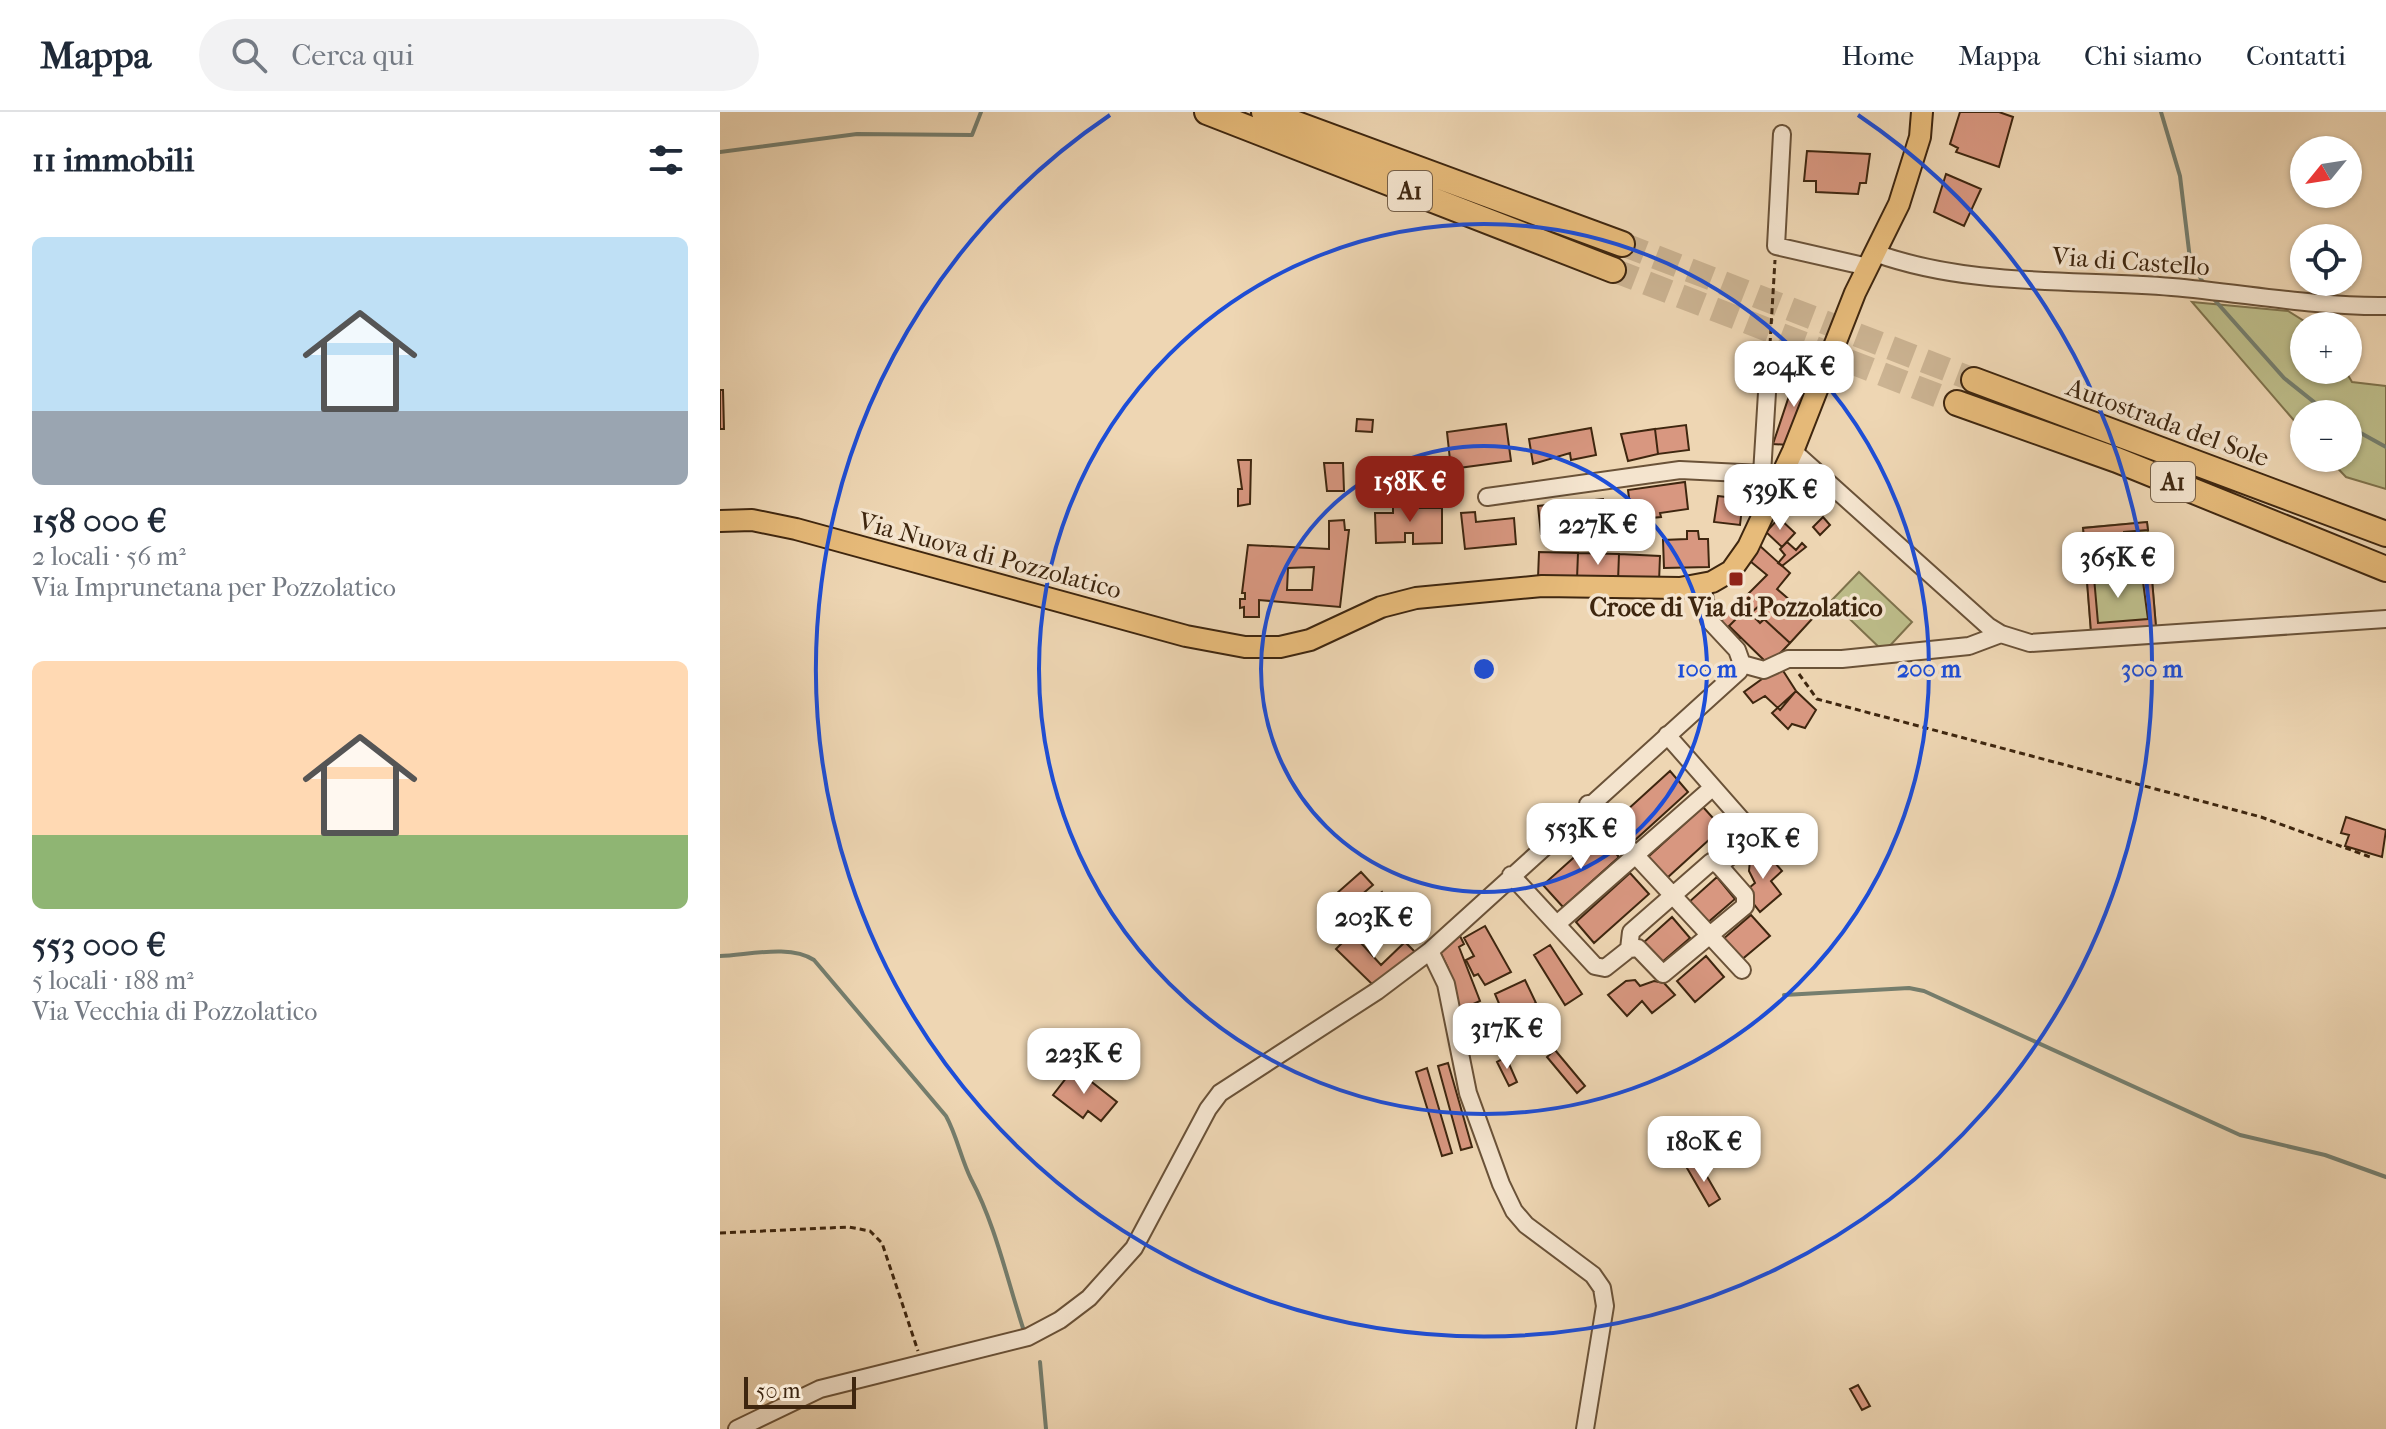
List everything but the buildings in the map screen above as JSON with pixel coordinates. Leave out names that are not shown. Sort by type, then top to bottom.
[{"type":"highway","name":"A1","points":[[1207,112],[1613,270]]},
{"type":"highway","name":"A1","points":[[1264,112],[1622,244]]},
{"type":"highway","name":"Autostrada del Sole","points":[[1974,380],[2386,534]]},
{"type":"highway","name":"Autostrada del Sole","points":[[1957,403],[2117,460],[2386,569]]},
{"type":"main road","points":[[1702,585],[1731,571],[1740,560],[1769,480],[1793,451],[1912,170],[1922,112]]},
{"type":"main road","name":"Via Nuova di Pozzolatico","points":[[720,521],[752,520],[796,529],[1186,636],[1245,647],[1280,647],[1310,640],[1381,607],[1416,598],[1542,586],[1659,589],[1702,585]]},
{"type":"street","points":[[1776,246],[1782,134]]},
{"type":"street","name":"Via di Castello","points":[[1776,246],[1943,273],[2170,287],[2318,304],[2386,306]]},
{"type":"street","points":[[1487,497],[1680,470],[1769,480],[1769,360]]},
{"type":"street","points":[[1793,451],[2001,634],[2030,643],[2386,619]]},
{"type":"street","points":[[1702,585],[1709,620],[1737,650],[1742,664]]},
{"type":"street","points":[[1742,664],[1764,670],[1788,659],[1842,659],[1969,646],[2001,634]]},
{"type":"street","points":[[737,1429],[820,1389],[1039,1333],[1089,1298],[1134,1248],[1208,1109],[1220,1093],[1377,991],[1430,951],[1588,804],[1733,676],[1742,664]]},
{"type":"street","points":[[1667,735],[1748,827],[1749,835],[1744,844],[1719,866]]},
{"type":"street","points":[[1557,924],[1712,788]]},
{"type":"street","points":[[1588,804],[1742,970]]},
{"type":"street","points":[[1511,875],[1595,966],[1605,968],[1629,949],[1638,948],[1663,974],[1745,906],[1747,900],[1719,866],[1711,862],[1631,932],[1629,949]]},
{"type":"street","points":[[1430,951],[1446,984],[1468,1093],[1514,1211],[1526,1225],[1593,1275],[1602,1288],[1605,1306],[1585,1429]]},
{"type":"path","points":[[1769,360],[1776,246]]},
{"type":"path","points":[[1788,659],[1817,699],[2261,817],[2373,858]]},
{"type":"path","points":[[720,1233],[849,1227],[870,1231],[882,1243],[922,1362]]},
{"type":"green space","points":[[2192,302],[2290,312],[2290,384],[2386,386],[2386,489],[2346,477],[2341,472],[2362,472],[2362,400],[2290,400],[2290,416]]},
{"type":"green space","points":[[2147,522],[2156,627],[2091,632],[2083,528]]},
{"type":"green space","points":[[1859,572],[1912,622],[1884,652],[1831,601]]},
{"type":"waterway","points":[[720,152],[857,134],[972,135],[981,112]]},
{"type":"waterway","points":[[2161,112],[2180,176],[2190,259],[2205,286]]},
{"type":"waterway","points":[[2212,297],[2284,378],[2312,400]]},
{"type":"waterway","points":[[2362,434],[2386,447]]},
{"type":"waterway","points":[[720,956],[781,951],[814,960],[946,1116],[987,1215],[1024,1331]]},
{"type":"waterway","points":[[1784,995],[1909,988],[1924,991],[2240,1135],[2325,1155],[2386,1177]]},
{"type":"waterway","points":[[1040,1362],[1046,1429]]},
{"type":"tunnel","points":[[1622,244],[1974,380]]},
{"type":"tunnel","points":[[1613,270],[1957,403]]},
{"type":"place","name":"Croce di Via di Pozzolatico","points":[[1736,579]]}]
